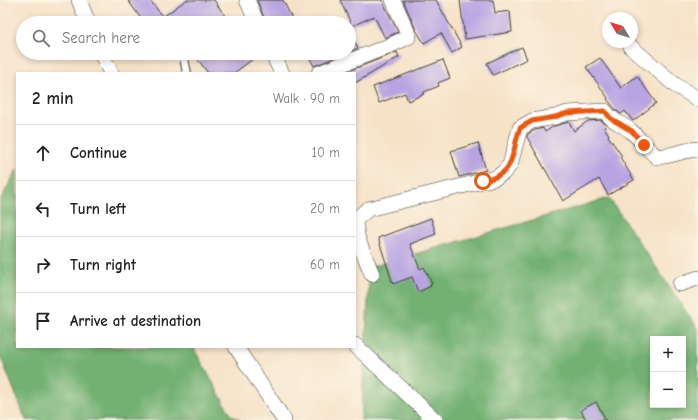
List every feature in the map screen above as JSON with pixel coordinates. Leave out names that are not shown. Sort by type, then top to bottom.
[{"type":"street","points":[[79,0],[85,16]]},
{"type":"street","points":[[247,0],[254,16]]},
{"type":"street","points":[[356,58],[406,38],[408,35],[393,0]]},
{"type":"street","points":[[633,48],[675,85],[698,99]]},
{"type":"street","points":[[104,60],[110,72]]},
{"type":"street","points":[[276,60],[282,72]]},
{"type":"street","points":[[321,72],[351,60]]},
{"type":"street","points":[[356,219],[368,209],[495,178],[503,173],[510,165],[520,128],[532,121],[555,117],[567,113],[605,111],[610,118],[632,131],[657,157],[666,156],[687,149],[698,149]]},
{"type":"street","points":[[356,229],[358,240],[372,274]]},
{"type":"street","points":[[680,284],[698,278]]},
{"type":"street","points":[[356,346],[435,420]]},
{"type":"street","points":[[237,348],[284,420]]},
{"type":"lane","points":[[184,60],[187,72]]},
{"type":"green space","points":[[16,171],[16,348],[194,348],[231,415],[240,420],[26,420],[0,355],[0,201]]},
{"type":"green space","points":[[609,198],[698,329],[698,420],[361,420],[370,267]]},
{"type":"building","points":[[128,0],[150,0],[162,16],[139,16]]},
{"type":"building","points":[[186,0],[214,0],[225,16],[164,16]]},
{"type":"building","points":[[257,0],[283,0],[291,16],[263,16]]},
{"type":"building","points":[[340,0],[382,0],[398,32],[385,38],[374,16],[356,24],[356,16],[347,16]]},
{"type":"building","points":[[403,0],[436,0],[462,47],[452,53],[441,33],[424,43],[416,30]]},
{"type":"building","points":[[460,0],[493,0],[495,13],[510,11],[512,32],[465,39]]},
{"type":"building","points":[[522,47],[527,59],[493,75],[487,63]]},
{"type":"building","points":[[397,52],[399,57],[356,82],[356,72],[347,72]]},
{"type":"building","points":[[600,58],[621,88],[637,76],[656,103],[633,121],[625,111],[621,114],[617,111],[607,99],[608,98],[586,67]]},
{"type":"building","points":[[198,60],[252,60],[235,72],[207,72]]},
{"type":"building","points":[[311,60],[329,60],[314,66]]},
{"type":"building","points":[[443,60],[450,78],[438,83],[439,86],[408,101],[405,93],[379,103],[373,87]]},
{"type":"building","points":[[601,120],[606,125],[604,127],[609,135],[608,136],[622,156],[620,157],[634,180],[608,195],[599,179],[563,201],[527,137],[528,134],[543,128],[545,132],[554,126],[569,122],[574,131],[588,121]]},
{"type":"building","points":[[478,143],[486,170],[459,177],[451,151]]},
{"type":"building","points":[[431,218],[436,234],[410,244],[420,269],[424,267],[432,284],[430,285],[431,286],[418,292],[412,277],[393,284],[378,238]]},
{"type":"building","points":[[596,402],[606,420],[586,420],[581,410]]},
{"type":"route","points":[[483,181],[495,178],[503,173],[510,165],[520,128],[532,121],[555,117],[567,113],[605,111],[610,118],[618,124],[632,131],[644,145]]}]
